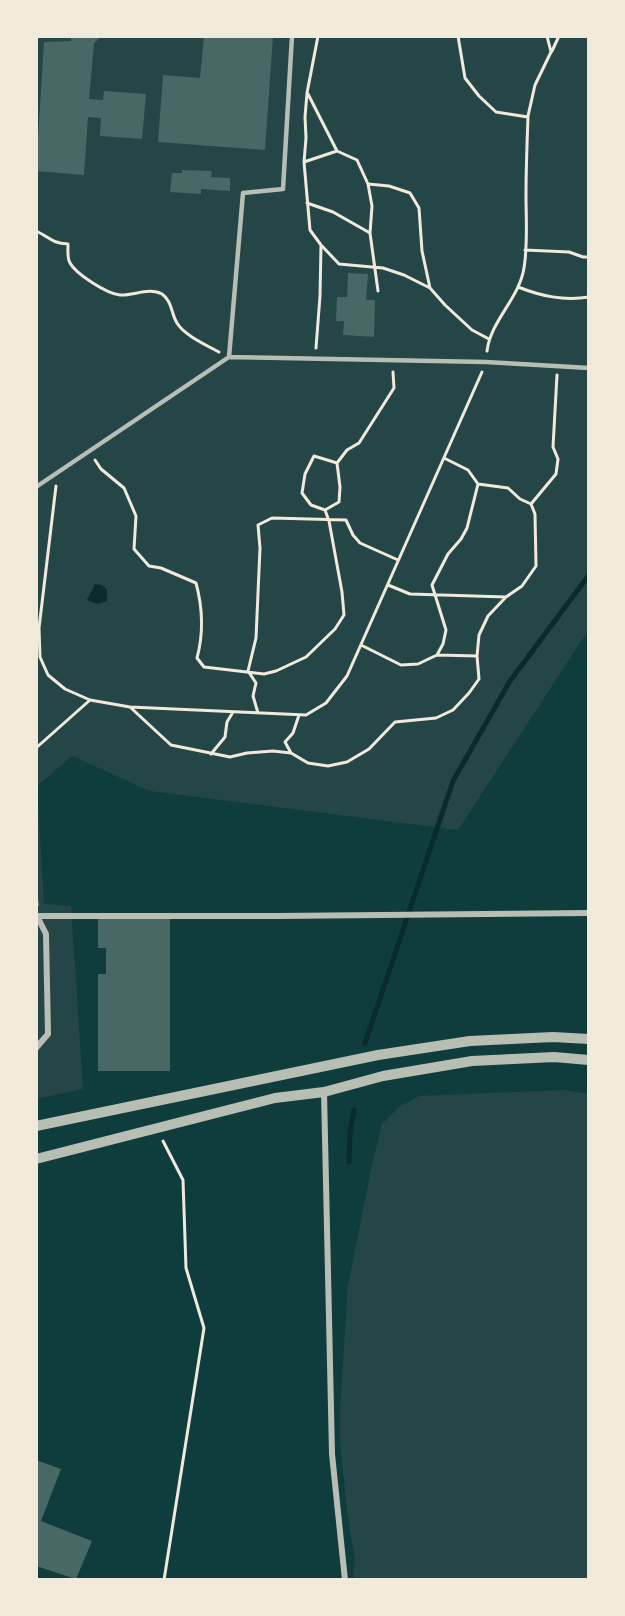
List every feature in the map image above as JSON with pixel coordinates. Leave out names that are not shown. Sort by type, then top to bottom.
[{"type":"street","points":[[36,1048],[48,1034],[46,934],[37,916],[589,913]]},
{"type":"street","points":[[36,1126],[390,1053],[470,1041],[553,1037],[589,1040]]},
{"type":"street","points":[[36,1159],[275,1098],[324,1092],[382,1076],[472,1061],[554,1057],[589,1060]]},
{"type":"street","points":[[324,1092],[332,1454],[345,1580]]},
{"type":"lane","points":[[228,357],[243,193],[283,189],[292,36]]},
{"type":"lane","points":[[36,487],[228,357],[486,362],[589,368]]},
{"type":"path","points":[[318,36],[305,117],[306,138],[303,162],[310,230],[339,264],[383,268],[404,275],[430,288],[472,330],[489,339]]},
{"type":"path","points":[[458,36],[465,78],[479,96],[496,112],[528,117]]},
{"type":"path","points":[[547,36],[551,52]]},
{"type":"path","points":[[58,472],[39,628],[40,657],[48,675],[65,689],[90,700],[130,706],[306,715],[326,703],[347,676],[486,362],[489,339],[518,287],[524,269],[528,117],[535,85],[559,36]]},
{"type":"path","points":[[308,93],[337,151],[357,160],[368,183],[372,206],[370,233],[378,291]]},
{"type":"path","points":[[303,162],[337,151]]},
{"type":"path","points":[[368,183],[410,192],[419,208],[422,251],[430,288]]},
{"type":"path","points":[[307,203],[333,212],[370,233]]},
{"type":"path","points":[[36,231],[55,243],[68,244],[68,261],[75,270],[105,290],[118,295],[145,291],[161,293],[170,302],[177,323],[194,339],[228,357]]},
{"type":"path","points":[[315,359],[321,245]]},
{"type":"path","points":[[525,250],[569,252],[589,257]]},
{"type":"path","points":[[518,287],[542,296],[576,299],[589,297]]},
{"type":"path","points":[[337,463],[314,456],[305,474],[302,493],[311,505],[325,510],[339,502],[337,463],[347,450],[359,443],[394,388],[393,360]]},
{"type":"path","points":[[531,504],[556,474],[558,459],[553,447],[557,366]]},
{"type":"path","points":[[89,451],[101,469],[124,488],[136,516],[134,549],[149,566],[161,568],[196,583],[203,622],[196,658],[204,667],[264,674],[276,671],[306,657],[335,628],[344,615],[342,592],[325,510]]},
{"type":"path","points":[[130,706],[171,745],[230,757],[273,751],[291,753],[308,762],[328,766],[347,762],[369,749],[395,722],[436,718],[453,710],[479,679],[478,635],[488,616],[506,597],[522,586],[537,566],[535,514],[531,504],[520,499],[508,488],[478,484],[468,470],[444,458]]},
{"type":"path","points":[[437,655],[443,644],[446,630],[432,585],[448,554],[467,528],[478,484]]},
{"type":"path","points":[[258,713],[253,696],[256,683],[248,671],[256,638],[260,548],[258,525],[272,518],[346,520],[353,535],[360,543],[398,560]]},
{"type":"path","points":[[388,585],[410,594],[506,597]]},
{"type":"path","points":[[361,645],[401,665],[418,664],[437,655],[477,656]]},
{"type":"path","points":[[36,748],[90,700]]},
{"type":"path","points":[[211,754],[225,737],[227,722],[233,711]]},
{"type":"path","points":[[291,753],[285,742],[294,733],[299,715]]},
{"type":"path","points":[[156,1129],[183,1180],[186,1268],[204,1328],[164,1580]]},
{"type":"shaded area","points":[[36,36],[589,36],[589,629],[458,830],[150,791],[72,756],[37,786],[44,904],[71,906],[83,1089],[36,1099]]},
{"type":"shaded area","points":[[95,584],[102,585],[107,590],[107,601],[98,604],[87,600]]},
{"type":"shaded area","points":[[564,1090],[589,1094],[589,1580],[353,1580],[355,1559],[347,1511],[340,1441],[340,1411],[348,1286],[382,1124],[399,1107],[419,1096]]},
{"type":"building","points":[[71,36],[102,36],[94,43],[89,99],[103,100],[104,91],[146,94],[142,139],[100,136],[101,118],[88,117],[84,175],[36,171],[44,42],[71,41]]},
{"type":"building","points":[[204,36],[273,36],[265,150],[158,142],[163,75],[200,78]]},
{"type":"building","points":[[182,170],[212,171],[211,177],[230,178],[230,191],[201,189],[201,194],[170,192],[172,173],[182,173]]},
{"type":"building","points":[[348,273],[368,274],[366,300],[375,300],[374,337],[343,335],[344,321],[336,321],[337,297],[347,297]]},
{"type":"building","points":[[98,919],[170,919],[170,1071],[98,1071],[98,974],[106,974],[106,948],[98,948]]},
{"type":"building","points":[[36,1460],[61,1469],[41,1521],[92,1541],[76,1579],[36,1566]]},
{"type":"waterway","points":[[365,1043],[453,781],[510,681],[589,575]]},
{"type":"waterway","points":[[349,1162],[350,1132],[354,1110]]}]
